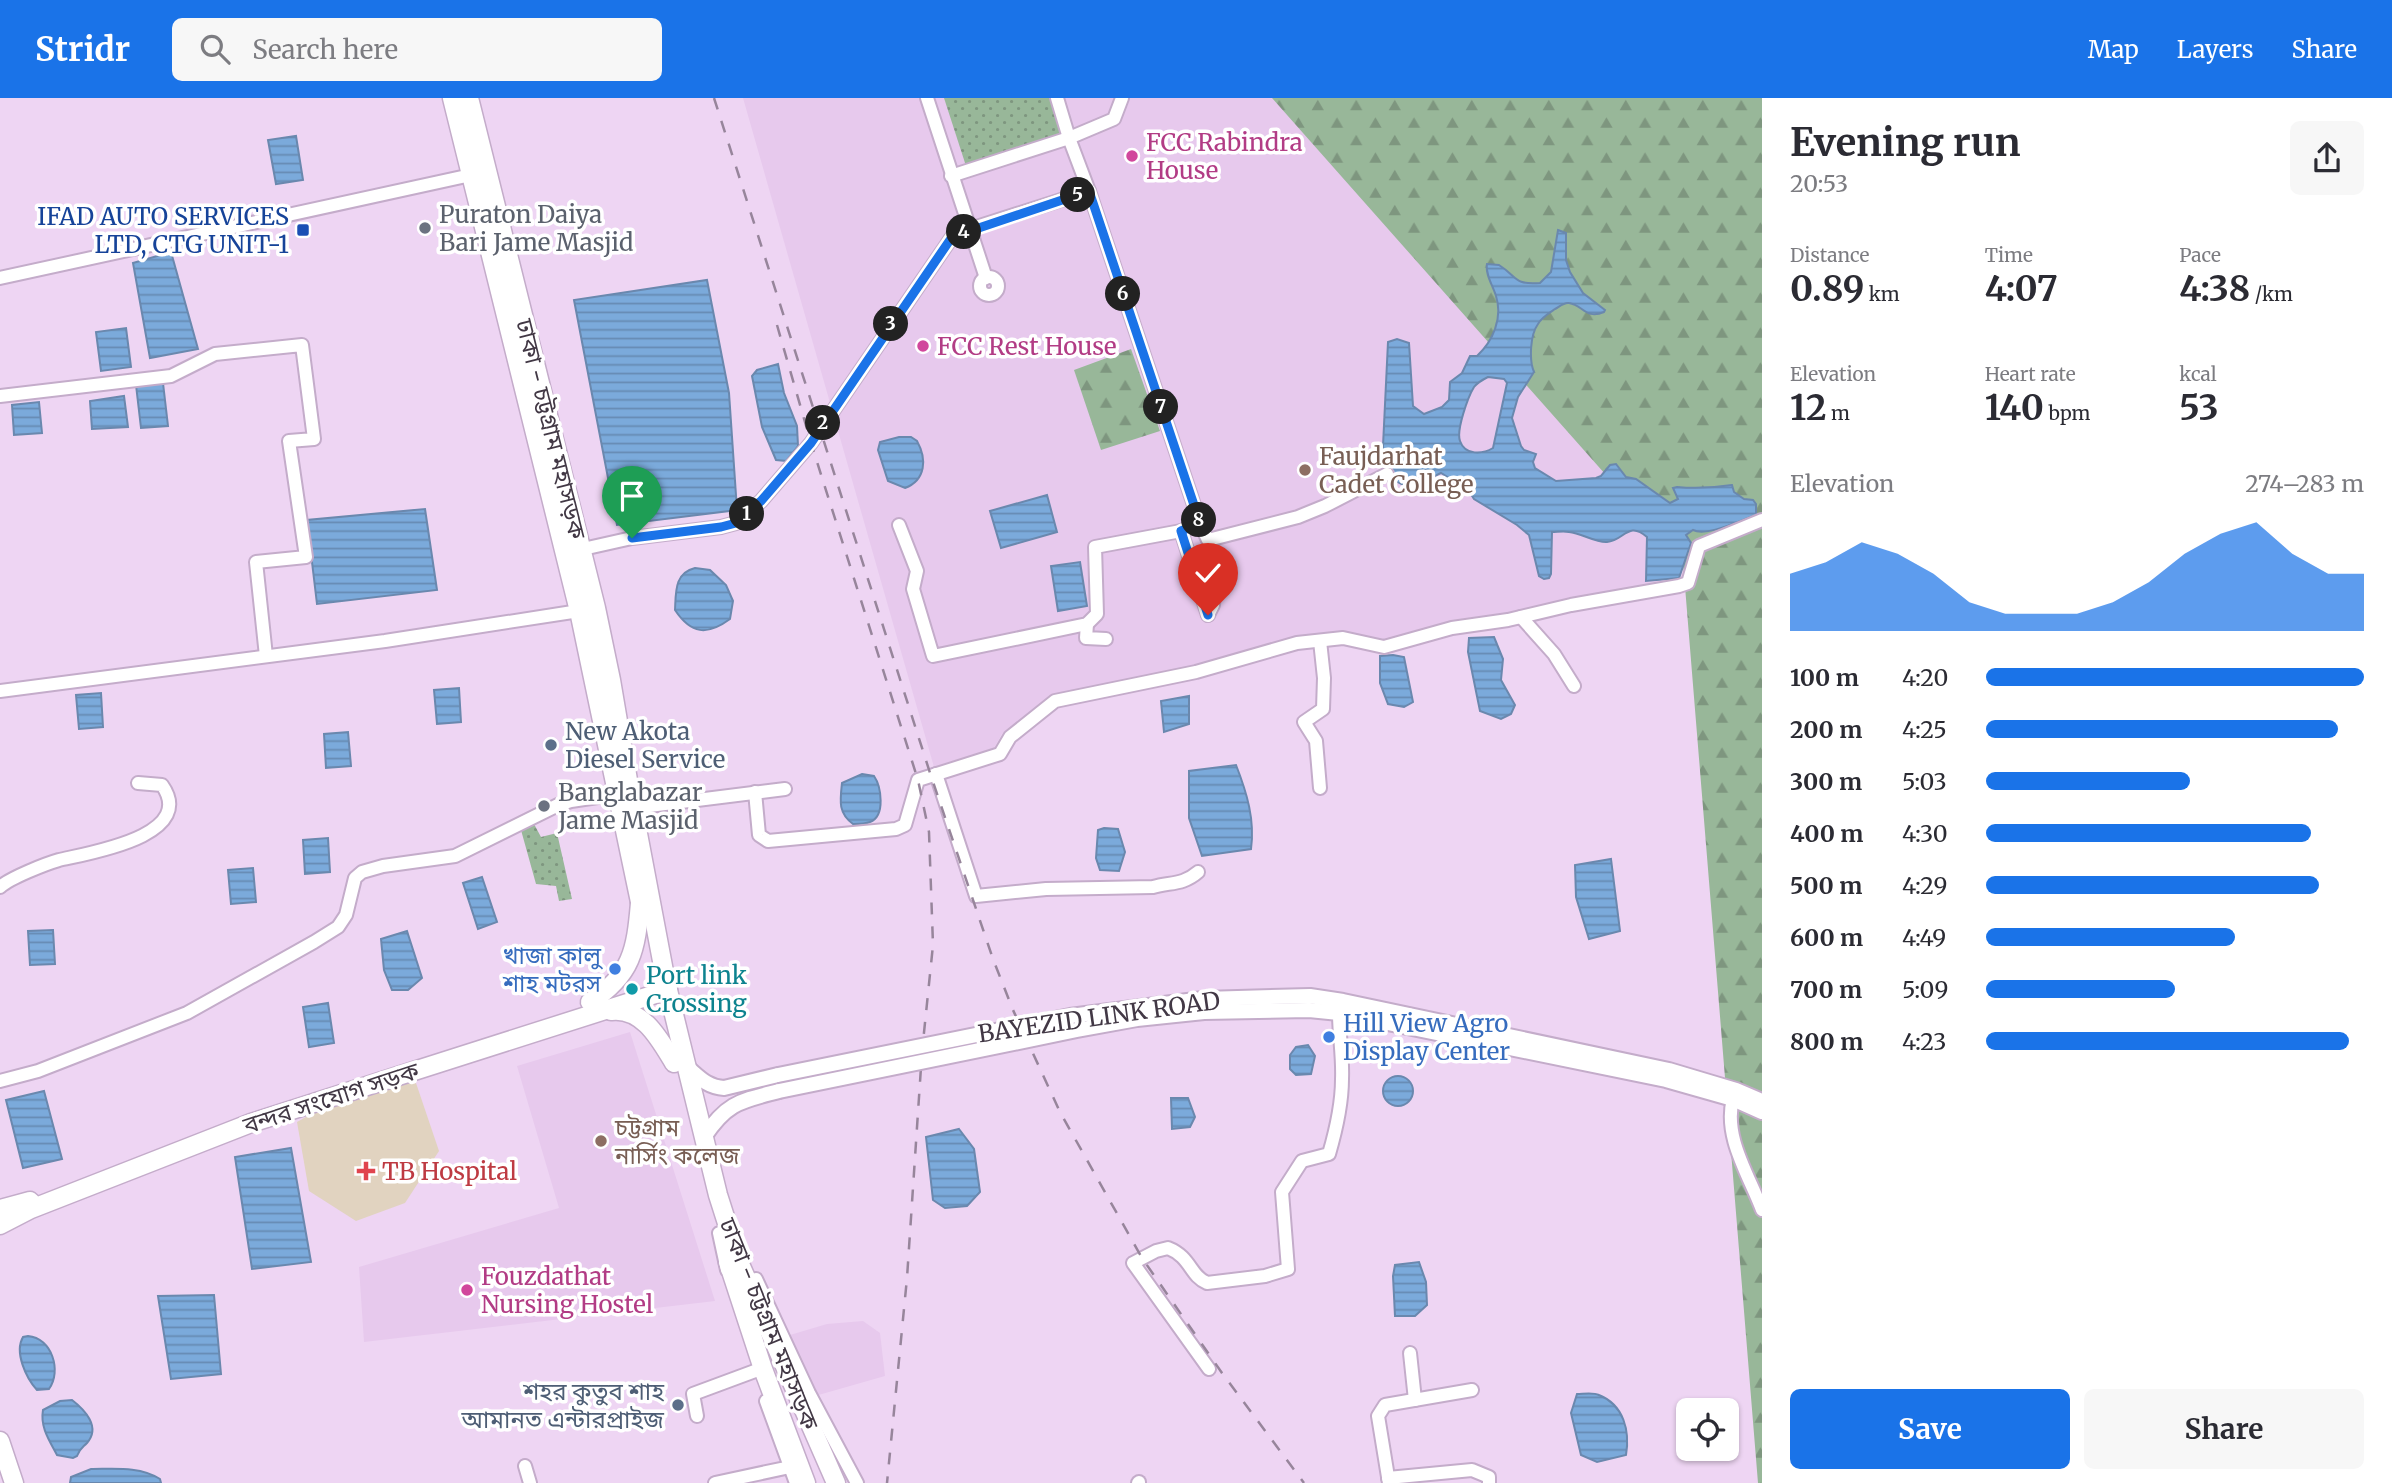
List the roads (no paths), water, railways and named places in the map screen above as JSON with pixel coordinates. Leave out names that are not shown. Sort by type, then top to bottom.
[{"type":"highway","name":"ঢাকা - চট্টগ্রাম মহাসড়ক","points":[[452,98],[573,552],[611,680],[662,988]]},
{"type":"highway","name":"ঢাকা - চট্টগ্রাম মহাসড়ক","points":[[469,98],[573,552],[579,611],[640,903],[681,1065],[719,1233],[836,1483]]},
{"type":"highway","points":[[592,1007],[626,967],[638,929],[640,903]]},
{"type":"highway","name":"বন্দর সংযোগ সড়ক","points":[[0,1209],[28,1202],[248,1115],[592,1007],[662,988]]},
{"type":"highway","points":[[592,1007],[628,1011],[658,1035],[681,1065]]},
{"type":"highway","name":"বন্দর সংযোগ সড়ক","points":[[0,1225],[31,1209],[251,1123],[592,1007]]},
{"type":"highway","name":"ঢাকা - চট্টগ্রাম মহাসড়ক","points":[[681,1065],[704,1137],[734,1265],[763,1369],[806,1483]]},
{"type":"highway","points":[[0,1441],[14,1483]]},
{"type":"main road","name":"BAYEZID LINK ROAD","points":[[681,1065],[707,1085],[724,1088],[1070,1016],[1310,996],[1669,1070],[1736,1090],[1762,1101]]},
{"type":"main road","name":"BAYEZID LINK ROAD","points":[[704,1137],[716,1118],[740,1101],[1204,1005],[1339,1013],[1666,1080],[1733,1099],[1762,1112]]},
{"type":"street","points":[[927,98],[986,278]]},
{"type":"street","points":[[1057,98],[1208,540],[1298,517],[1387,474]]},
{"type":"street","points":[[951,176],[1069,138],[1114,119],[1122,98]]},
{"type":"street","points":[[0,278],[471,176]]},
{"type":"street","points":[[573,552],[632,538],[736,523],[761,501],[811,443],[952,237],[1089,191]]},
{"type":"street","points":[[0,396],[171,376],[215,354],[302,345],[314,439],[289,440],[306,557],[256,562],[266,656]]},
{"type":"street","points":[[755,792],[759,835],[768,841],[896,829],[905,825],[918,780],[1000,754],[1010,737],[1055,701],[1196,672],[1297,643],[1343,638],[1384,647],[1452,628],[1521,617],[1688,583],[1699,546],[1762,520]]},
{"type":"street","points":[[899,525],[917,571],[913,589],[933,656],[1087,624],[1097,614],[1095,547],[1181,531],[1200,523]]},
{"type":"street","points":[[1181,531],[1197,579]]},
{"type":"street","points":[[0,691],[385,641],[579,611]]},
{"type":"street","points":[[1521,617],[1554,654],[1574,686]]},
{"type":"street","points":[[1087,624],[1086,642],[1106,639]]},
{"type":"street","points":[[1320,641],[1324,678],[1323,709],[1304,722],[1316,741],[1320,788]]},
{"type":"street","points":[[936,774],[976,896],[1046,889],[1153,887],[1186,882],[1198,872]]},
{"type":"street","points":[[0,887],[13,877],[57,861],[90,855],[149,834],[163,820],[170,797],[162,785],[138,783]]},
{"type":"street","points":[[633,808],[785,789]]},
{"type":"street","points":[[0,1081],[38,1070],[187,1013],[314,942],[338,927],[346,915],[355,878],[362,873],[383,866],[455,856],[571,801],[618,794]]},
{"type":"street","points":[[1209,1369],[1133,1263],[1168,1248],[1186,1258],[1199,1280],[1207,1283],[1265,1276],[1288,1269],[1282,1192],[1302,1161],[1329,1154],[1337,1127],[1342,1078],[1338,1041],[1339,1013]]},
{"type":"street","points":[[1733,1099],[1730,1124],[1736,1147],[1762,1210]]},
{"type":"street","points":[[719,1233],[755,1371],[796,1483]]},
{"type":"street","points":[[734,1265],[748,1262],[809,1392],[856,1483]]},
{"type":"street","points":[[1409,1353],[1415,1400]]},
{"type":"street","points":[[696,1416],[693,1394],[755,1371]]},
{"type":"street","points":[[1472,1390],[1385,1405],[1378,1416],[1389,1480],[1472,1470],[1489,1476],[1489,1483]]},
{"type":"street","points":[[525,1466],[530,1483]]},
{"type":"street","points":[[715,1483],[790,1467]]},
{"type":"water","points":[[296,136],[303,180],[276,184],[268,140]]},
{"type":"water","points":[[1558,230],[1566,233],[1566,260],[1570,272],[1583,293],[1605,310],[1593,314],[1574,304],[1565,303],[1543,318],[1535,329],[1531,348],[1534,372],[1518,397],[1512,418],[1521,446],[1524,450],[1536,454],[1533,462],[1535,468],[1556,481],[1596,478],[1610,465],[1616,464],[1626,477],[1636,479],[1670,503],[1678,499],[1673,488],[1732,485],[1734,492],[1756,504],[1756,515],[1715,530],[1693,530],[1686,535],[1691,543],[1679,578],[1646,581],[1647,537],[1635,530],[1607,542],[1574,533],[1552,532],[1551,574],[1544,579],[1539,576],[1529,535],[1474,499],[1469,491],[1441,473],[1416,484],[1403,485],[1389,476],[1382,467],[1388,342],[1397,339],[1409,343],[1413,406],[1424,414],[1442,407],[1449,400],[1450,382],[1462,373],[1470,356],[1477,356],[1483,350],[1495,329],[1498,304],[1488,276],[1487,264],[1499,265],[1525,283],[1540,283],[1551,272]],"holes":[[[1488,377],[1504,379],[1507,383],[1493,448],[1484,452],[1466,449],[1459,436],[1463,414],[1474,387]]]},
{"type":"water","points":[[171,252],[198,349],[150,358],[133,263]]},
{"type":"water","points":[[707,280],[729,393],[737,510],[617,525],[574,300]]},
{"type":"water","points":[[126,328],[131,367],[101,371],[96,332]]},
{"type":"water","points":[[778,364],[784,393],[797,426],[798,446],[786,461],[776,460],[762,427],[752,376],[757,370]]},
{"type":"water","points":[[163,383],[168,426],[141,428],[136,385]]},
{"type":"water","points":[[124,396],[128,427],[92,429],[90,401]]},
{"type":"water","points":[[39,402],[42,433],[14,435],[12,405]]},
{"type":"water","points":[[911,437],[917,441],[923,462],[917,480],[905,488],[888,481],[878,450],[880,442]]},
{"type":"water","points":[[1047,495],[1057,532],[1001,548],[990,511]]},
{"type":"water","points":[[425,509],[437,590],[317,604],[307,520]]},
{"type":"water","points":[[1080,562],[1087,606],[1058,611],[1051,566]]},
{"type":"water","points":[[695,568],[710,570],[726,585],[733,601],[730,619],[707,630],[693,628],[675,610],[680,579],[683,574]]},
{"type":"water","points":[[1494,637],[1503,659],[1501,680],[1515,705],[1511,714],[1501,719],[1480,711],[1468,652],[1469,638]]},
{"type":"water","points":[[1380,656],[1404,657],[1413,702],[1404,707],[1388,704],[1380,683]]},
{"type":"water","points":[[459,688],[461,722],[437,724],[434,690]]},
{"type":"water","points":[[101,693],[103,727],[79,729],[76,695]]},
{"type":"water","points":[[1189,696],[1189,724],[1164,732],[1161,701]]},
{"type":"water","points":[[348,732],[351,766],[326,768],[324,734]]},
{"type":"water","points":[[1236,765],[1249,807],[1251,849],[1202,856],[1189,818],[1189,771]]},
{"type":"water","points":[[862,774],[874,776],[879,787],[880,807],[875,819],[864,824],[853,824],[842,811],[842,783]]},
{"type":"water","points":[[1118,829],[1125,852],[1119,871],[1100,870],[1096,858],[1098,830]]},
{"type":"water","points":[[328,838],[330,872],[305,874],[303,840]]},
{"type":"water","points":[[1611,859],[1620,931],[1589,939],[1576,897],[1575,865]]},
{"type":"water","points":[[253,868],[256,902],[231,904],[228,870]]},
{"type":"water","points":[[482,877],[497,922],[478,929],[463,883]]},
{"type":"water","points":[[53,930],[55,964],[30,965],[28,931]]},
{"type":"water","points":[[407,931],[422,978],[408,990],[392,990],[384,970],[381,939]]},
{"type":"water","points":[[328,1003],[334,1043],[309,1047],[303,1007]]},
{"type":"water","points":[[1308,1045],[1315,1056],[1311,1074],[1296,1075],[1290,1069],[1290,1055],[1296,1047]]},
{"type":"water","points":[[1398,1076],[1409,1080],[1413,1091],[1409,1102],[1398,1106],[1387,1102],[1383,1091],[1387,1080]]},
{"type":"water","points":[[44,1091],[62,1159],[23,1168],[6,1100]]},
{"type":"water","points":[[1171,1098],[1188,1098],[1195,1117],[1190,1127],[1172,1129]]},
{"type":"water","points":[[959,1129],[974,1149],[980,1192],[967,1206],[945,1208],[933,1200],[926,1137]]},
{"type":"water","points":[[291,1148],[311,1262],[252,1269],[235,1157]]},
{"type":"water","points":[[1419,1262],[1426,1282],[1427,1305],[1415,1316],[1395,1316],[1395,1265]]},
{"type":"water","points":[[214,1295],[221,1374],[171,1379],[158,1296]]},
{"type":"water","points":[[28,1336],[43,1343],[52,1356],[55,1373],[49,1389],[37,1390],[25,1372],[20,1350],[23,1337]]},
{"type":"water","points":[[1577,1394],[1597,1394],[1608,1399],[1620,1412],[1626,1428],[1626,1455],[1597,1462],[1581,1455],[1571,1413]]},
{"type":"water","points":[[72,1400],[90,1419],[92,1425],[91,1437],[73,1458],[57,1455],[46,1433],[42,1416],[43,1410],[60,1401]]},
{"type":"water","points":[[91,1469],[135,1470],[160,1479],[161,1483],[70,1483],[71,1477]]},
{"type":"railway","points":[[714,98],[931,776],[1013,1010],[1060,1112],[1142,1258],[1222,1373],[1304,1483]]},
{"type":"railway","points":[[777,325],[811,443],[918,780],[929,832],[933,945],[922,1052],[907,1278],[887,1483]]},
{"type":"place","name":"FCC Rabindra House","points":[[1132,156]]},
{"type":"place","name":"Puraton Daiya Bari Jame Masjid","points":[[425,228]]},
{"type":"place","name":"IFAD AUTO SERVICES LTD, CTG UNIT-1","points":[[303,230]]},
{"type":"place","name":"FCC Rest House","points":[[923,346]]},
{"type":"place","name":"Faujdarhat Cadet College","points":[[1305,470]]},
{"type":"place","name":"New Akota Diesel Service","points":[[551,745]]},
{"type":"place","name":"Banglabazar Jame Masjid","points":[[544,806]]},
{"type":"place","name":"খাজা কালু শাহ মটরস","points":[[615,969]]},
{"type":"place","name":"Port link Crossing","points":[[632,989]]},
{"type":"place","name":"Hill View Agro Display Center","points":[[1329,1037]]},
{"type":"place","name":"চট্টগ্রাম নার্সিং কলেজ","points":[[601,1141]]},
{"type":"place","name":"TB Hospital","points":[[366,1171]]},
{"type":"place","name":"Fouzdathat Nursing Hostel","points":[[467,1290]]},
{"type":"place","name":"শহর কুতুব শাহ আমানত এন্টারপ্রাইজ","points":[[678,1405]]}]
